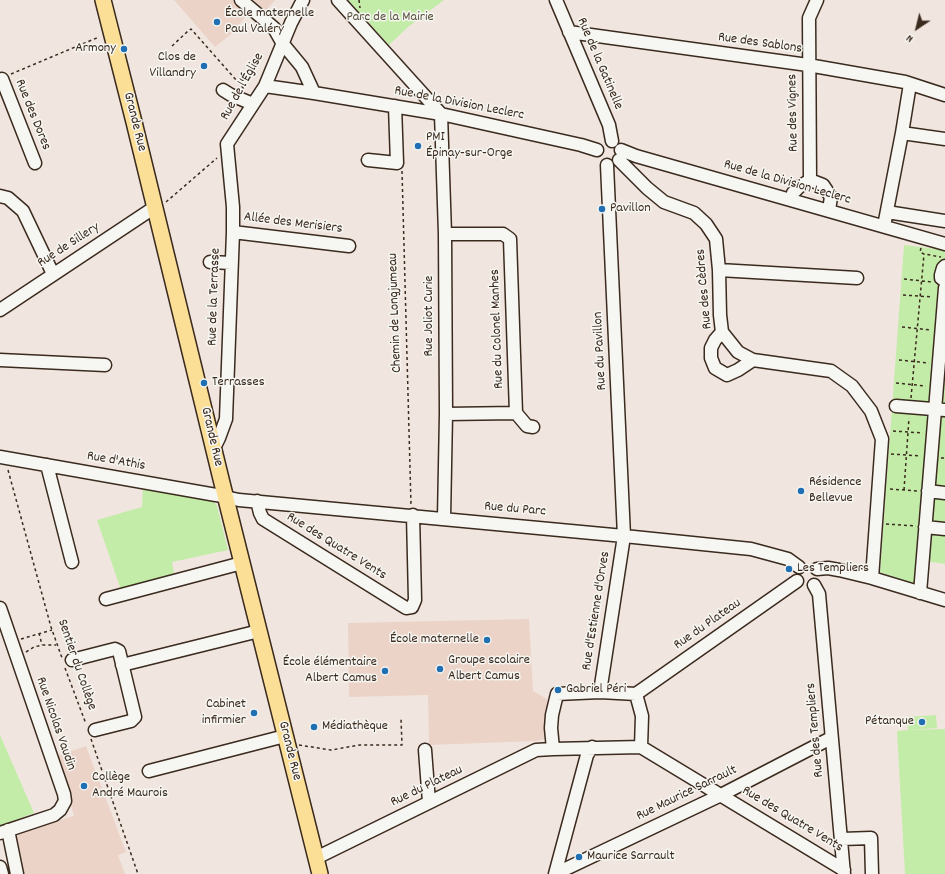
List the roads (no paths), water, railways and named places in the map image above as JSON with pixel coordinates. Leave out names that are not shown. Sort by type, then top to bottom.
[{"type":"main road","name":"Grande Rue","points":[[103,0],[320,874]]},
{"type":"street","points":[[241,0],[274,28],[283,44],[302,67],[314,92]]},
{"type":"street","name":"Rue de l'Église","points":[[227,144],[259,95],[283,44],[291,23],[303,0]]},
{"type":"street","points":[[338,0],[442,114]]},
{"type":"street","name":"Rue de la Gatinelle","points":[[556,0],[609,125],[612,141]]},
{"type":"street","name":"Rue des Vignes","points":[[810,180],[808,65],[809,18],[817,0]]},
{"type":"street","points":[[274,28],[291,23]]},
{"type":"street","name":"Rue des Sablons","points":[[569,32],[808,65],[910,84],[945,95]]},
{"type":"street","name":"Rue des Dores","points":[[1,80],[35,163]]},
{"type":"street","points":[[884,226],[910,84]]},
{"type":"street","name":"Rue de la Division Leclerc","points":[[223,90],[231,95],[314,92],[442,114],[581,145],[597,150]]},
{"type":"street","points":[[368,160],[397,163],[395,106]]},
{"type":"street","name":"Rue Joliot Curie","points":[[442,114],[446,414],[444,518]]},
{"type":"street","points":[[902,133],[945,139]]},
{"type":"street","points":[[606,141],[612,141],[619,146],[620,155],[611,166],[600,162],[597,155],[597,150],[601,144],[606,141]]},
{"type":"street","name":"Rue de la Terrasse","points":[[214,448],[226,419],[233,232],[233,207],[227,144]]},
{"type":"street","name":"Rue de la Division Leclerc","points":[[620,155],[636,156],[945,244]]},
{"type":"street","name":"Rue des Cèdres","points":[[620,155],[647,188],[664,202],[694,213],[706,224],[716,239],[722,332],[738,352],[753,360],[831,371],[852,386],[871,411],[882,439],[872,578]]},
{"type":"street","name":"Rue du Pavillon","points":[[607,165],[624,536]]},
{"type":"street","points":[[792,200],[793,194],[799,187],[810,180],[823,185],[831,197],[829,210]]},
{"type":"street","points":[[0,196],[8,198],[23,211],[53,274]]},
{"type":"street","name":"Rue de Sillery","points":[[0,310],[155,207]]},
{"type":"street","points":[[886,212],[945,221]]},
{"type":"street","name":"Allée des Merisiers","points":[[233,232],[349,246]]},
{"type":"street","name":"Rue du Colonel Manhes","points":[[444,234],[503,234],[510,239],[516,413]]},
{"type":"street","points":[[210,262],[231,263]]},
{"type":"street","points":[[920,594],[932,434],[940,410],[936,386],[943,287],[941,275],[945,266]]},
{"type":"street","points":[[719,270],[857,278]]},
{"type":"street","points":[[722,332],[711,348],[711,358],[715,368],[727,375],[753,360]]},
{"type":"street","points":[[0,360],[105,365]]},
{"type":"street","points":[[896,406],[940,410]]},
{"type":"street","points":[[446,414],[516,413],[527,426],[533,428]]},
{"type":"street","name":"Rue d'Athis","points":[[3,457],[226,497]]},
{"type":"street","points":[[47,465],[72,562]]},
{"type":"street","points":[[928,492],[945,493]]},
{"type":"street","name":"Rue du Parc","points":[[226,497],[239,500],[444,518],[751,549],[788,559],[799,567]]},
{"type":"street","name":"Rue des Quatre Vents","points":[[257,501],[263,519],[406,608],[412,607],[415,600],[412,515]]},
{"type":"street","points":[[925,527],[945,529]]},
{"type":"street","name":"Rue d'Estienne d'Orves","points":[[600,692],[624,536]]},
{"type":"street","points":[[106,599],[242,562]]},
{"type":"street","points":[[809,564],[817,570],[819,576],[814,585],[802,586],[797,581],[795,574],[799,567],[809,564]]},
{"type":"street","points":[[817,570],[828,568],[839,570],[872,578],[920,594],[945,600]]},
{"type":"street","name":"Rue du Plateau","points":[[636,694],[797,581]]},
{"type":"street","name":"Rue des Templiers","points":[[814,585],[820,594],[831,738],[842,839],[841,873]]},
{"type":"street","name":"Rue Nicolas Vaudin","points":[[0,608],[64,794],[65,801],[60,810],[54,815],[4,832]]},
{"type":"street","points":[[122,665],[259,631]]},
{"type":"street","points":[[67,663],[115,649],[119,651],[135,717],[131,721],[90,731]]},
{"type":"street","points":[[553,749],[551,728],[552,715],[557,694],[600,692],[636,694],[642,716],[641,747]]},
{"type":"street","name":"Rue Maurice Sarrault","points":[[555,874],[721,795],[831,738]]},
{"type":"street","points":[[149,771],[286,740]]},
{"type":"street","points":[[555,874],[587,755],[592,747]]},
{"type":"street","name":"Rue du Plateau","points":[[316,858],[536,750],[592,747],[641,747]]},
{"type":"street","name":"Rue des Quatre Vents","points":[[641,747],[721,795],[841,873]]},
{"type":"street","points":[[425,750],[429,802]]},
{"type":"street","points":[[4,832],[17,874]]},
{"type":"street","points":[[842,839],[871,838],[872,874]]},
{"type":"street","points":[[0,867],[2,874]]},
{"type":"place","name":"École maternelle Paul Valéry","points":[[217,22]]},
{"type":"place","name":"Armony","points":[[124,49]]},
{"type":"place","name":"Clos de Villandry","points":[[204,66]]},
{"type":"place","name":"PMI Épinay-sur-Orge","points":[[418,146]]},
{"type":"place","name":"Pavillon","points":[[602,209]]},
{"type":"place","name":"Terrasses","points":[[204,383]]},
{"type":"place","name":"Résidence Bellevue","points":[[801,491]]},
{"type":"place","name":"Les Templiers","points":[[789,569]]},
{"type":"place","name":"École maternelle","points":[[487,640]]},
{"type":"place","name":"Groupe scolaire Albert Camus","points":[[440,669]]},
{"type":"place","name":"École élémentaire Albert Camus","points":[[385,671]]},
{"type":"place","name":"Gabriel Péri","points":[[558,690]]},
{"type":"place","name":"Cabinet infirmier","points":[[254,713]]},
{"type":"place","name":"Pétanque","points":[[922,722]]},
{"type":"place","name":"Médiathèque","points":[[314,727]]},
{"type":"place","name":"Collège André Maurois","points":[[84,786]]},
{"type":"place","name":"Maurice Sarrault","points":[[579,857]]},
{"type":"park label","name":"Parc de la Mairie","points":[[390,18]]}]
